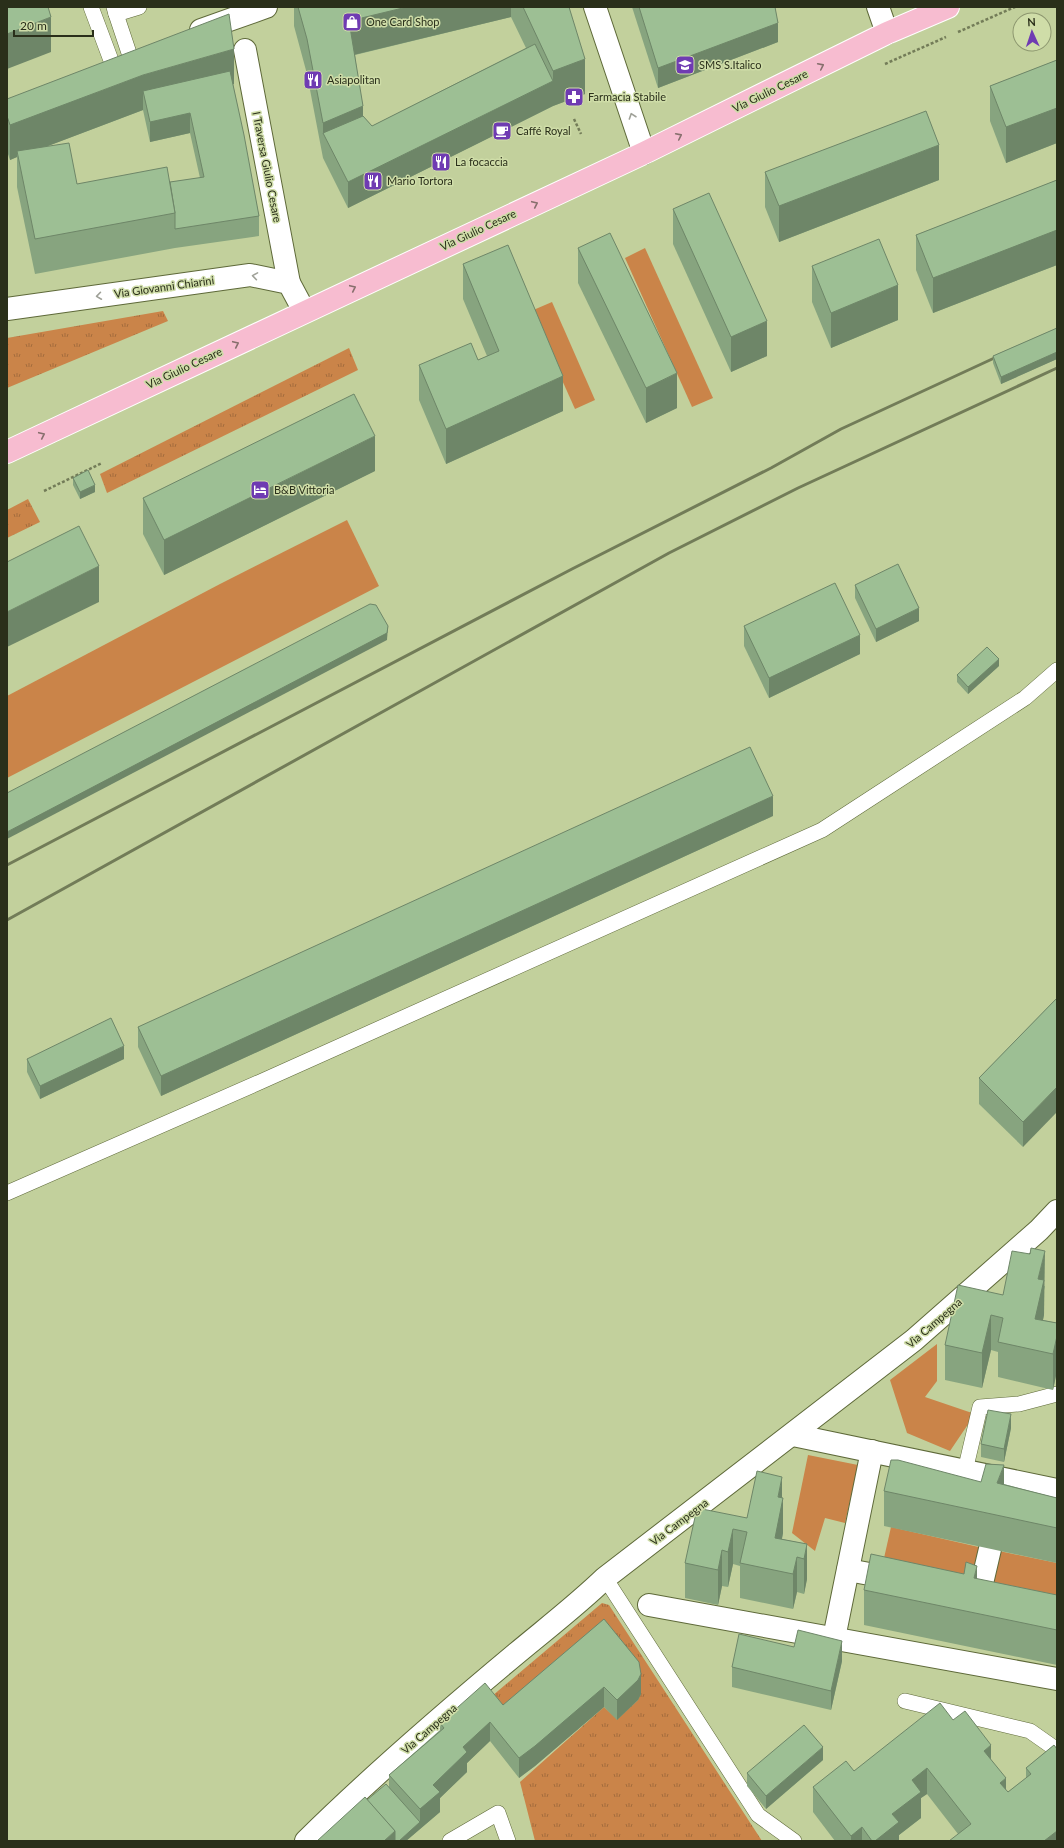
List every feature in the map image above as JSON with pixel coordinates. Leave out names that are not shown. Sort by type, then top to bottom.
[{"type":"main road","name":"Via Giulio Cesare","points":[[7,452],[644,153],[887,33],[948,7]]},
{"type":"street","points":[[180,38],[266,7]]},
{"type":"street","points":[[595,7],[644,153]]},
{"type":"street","points":[[878,7],[887,33]]},
{"type":"street","points":[[113,62],[151,48]]},
{"type":"street","name":"I Traversa Giulio Cesare","points":[[245,50],[289,283]]},
{"type":"street","name":"Via Giovanni Chiarini","points":[[7,310],[250,274],[289,283]]},
{"type":"street","points":[[289,283],[304,312]]},
{"type":"street","name":"Via Campegna","points":[[306,1841],[365,1795],[518,1652],[575,1607],[606,1578],[914,1340],[1039,1230],[1057,1211]]},
{"type":"street","points":[[793,1435],[1057,1490]]},
{"type":"street","points":[[834,1638],[872,1452]]},
{"type":"street","points":[[979,1596],[990,1549]]},
{"type":"street","points":[[848,1570],[918,1584]]},
{"type":"street","points":[[956,1592],[1000,1602]]},
{"type":"street","points":[[649,1605],[1057,1679]]},
{"type":"lane","points":[[91,7],[113,62]]},
{"type":"lane","points":[[113,62],[115,10],[139,7]]},
{"type":"lane","points":[[7,1193],[253,1086],[822,830],[1026,698],[1057,670]]},
{"type":"lane","points":[[965,1471],[980,1407],[1019,1404],[1057,1394]]},
{"type":"lane","points":[[606,1578],[758,1815],[794,1841]]},
{"type":"lane","points":[[905,1701],[1030,1731],[1057,1750]]},
{"type":"lane","points":[[450,1841],[498,1813],[508,1841]]},
{"type":"path","points":[[574,119],[581,134]]},
{"type":"path","points":[[44,492],[102,463]]},
{"type":"green space","points":[[645,248],[713,398],[692,407],[625,258]]},
{"type":"green space","points":[[552,302],[595,400],[575,409],[531,311]]},
{"type":"green space","points":[[163,311],[168,321],[7,388],[7,338]]},
{"type":"green space","points":[[349,348],[358,370],[107,493],[100,474]]},
{"type":"green space","points":[[28,499],[40,522],[7,538],[7,510]]},
{"type":"green space","points":[[347,520],[379,586],[7,778],[7,696],[220,584]]},
{"type":"green space","points":[[937,1344],[937,1381],[925,1397],[975,1414],[950,1451],[907,1433],[890,1380]]},
{"type":"green space","points":[[808,1455],[858,1465],[845,1523],[825,1518],[815,1551],[792,1533]]},
{"type":"green space","points":[[891,1527],[983,1548],[974,1587],[882,1567]]},
{"type":"green space","points":[[999,1551],[1057,1563],[1057,1606],[990,1590]]},
{"type":"green space","points":[[602,1603],[609,1605],[762,1841],[535,1841],[520,1782],[604,1707],[617,1719],[638,1700],[503,1725],[485,1702]]},
{"type":"building","points":[[7,7],[48,7],[51,17],[7,34]]},
{"type":"building","points":[[298,7],[407,7],[349,21],[363,106],[323,123],[307,39]]},
{"type":"building","points":[[523,7],[569,7],[585,59],[553,71]]},
{"type":"building","name":"SMS S.Italico","points":[[639,7],[775,7],[778,23],[658,68]]},
{"type":"building","points":[[229,14],[234,49],[143,75],[10,125],[7,116],[7,99]]},
{"type":"building","points":[[535,44],[553,81],[348,182],[323,133],[363,116],[372,126]]},
{"type":"building","points":[[1057,60],[1057,108],[1006,127],[990,86]]},
{"type":"building","points":[[230,71],[259,216],[175,229],[175,213],[170,182],[204,177],[190,113],[150,122],[143,91]]},
{"type":"building","points":[[926,111],[939,145],[779,206],[765,172]]},
{"type":"building","points":[[69,143],[77,184],[167,167],[175,213],[35,239],[17,151]]},
{"type":"building","points":[[1057,180],[1057,230],[933,278],[916,235]]},
{"type":"building","points":[[709,193],[767,321],[731,337],[673,209]]},
{"type":"building","points":[[610,233],[677,373],[646,388],[578,248]]},
{"type":"building","points":[[879,239],[898,285],[831,313],[812,266]]},
{"type":"building","points":[[508,245],[563,376],[446,429],[419,365],[471,343],[478,360],[499,351],[463,264]]},
{"type":"building","points":[[1057,328],[1057,352],[1001,377],[993,356]]},
{"type":"building","points":[[354,394],[375,436],[164,540],[143,498]]},
{"type":"building","points":[[88,470],[95,485],[80,492],[73,478]]},
{"type":"building","points":[[79,526],[99,566],[7,612],[7,562]]},
{"type":"building","points":[[898,564],[919,608],[876,629],[855,585]]},
{"type":"building","points":[[835,583],[860,635],[769,678],[744,626]]},
{"type":"building","points":[[370,604],[376,605],[388,626],[387,633],[7,832],[7,793]]},
{"type":"building","points":[[987,647],[999,659],[968,687],[957,675]]},
{"type":"building","points":[[750,747],[773,796],[161,1076],[138,1027]]},
{"type":"building","points":[[1057,998],[1057,1087],[1023,1122],[979,1078]]},
{"type":"building","points":[[111,1018],[124,1046],[40,1086],[27,1059]]},
{"type":"building","points":[[1031,1248],[1045,1251],[1038,1279],[1044,1280],[1035,1319],[1057,1323],[1057,1336],[1053,1354],[998,1342],[1003,1318],[991,1315],[982,1353],[945,1345],[958,1285],[1003,1295],[1012,1251],[1030,1254]]},
{"type":"building","points":[[988,1410],[1011,1414],[1004,1449],[981,1444]]},
{"type":"building","points":[[891,1460],[898,1460],[981,1482],[986,1464],[1004,1465],[997,1483],[1057,1498],[1057,1528],[884,1491]]},
{"type":"building","points":[[757,1471],[782,1477],[778,1497],[783,1498],[775,1538],[807,1544],[804,1559],[797,1557],[793,1574],[740,1563],[747,1532],[733,1529],[728,1552],[722,1550],[718,1570],[685,1563],[697,1508],[747,1518]]},
{"type":"building","points":[[871,1554],[964,1574],[966,1562],[977,1566],[974,1578],[1057,1595],[1057,1630],[864,1590]]},
{"type":"building","points":[[604,1619],[639,1662],[641,1674],[638,1680],[617,1700],[604,1687],[519,1758],[490,1722],[463,1747],[467,1752],[433,1785],[440,1792],[420,1809],[389,1775],[444,1728],[440,1723],[485,1683],[503,1705]]},
{"type":"building","points":[[798,1630],[842,1641],[831,1691],[732,1667],[739,1634],[794,1647]]},
{"type":"building","points":[[940,1703],[953,1720],[965,1711],[991,1745],[984,1751],[1006,1778],[1000,1783],[1008,1792],[1031,1774],[1026,1768],[1054,1745],[1057,1749],[1057,1831],[1044,1841],[949,1841],[971,1824],[927,1768],[912,1780],[921,1792],[892,1814],[899,1822],[875,1841],[872,1841],[862,1827],[851,1836],[813,1787],[846,1761],[854,1771]]},
{"type":"building","points":[[804,1725],[823,1747],[766,1796],[747,1773]]},
{"type":"building","points":[[386,1784],[420,1822],[399,1841],[395,1841],[395,1831],[367,1800]]},
{"type":"building","points":[[365,1797],[395,1831],[384,1841],[317,1841]]},
{"type":"railway","points":[[7,865],[572,569],[771,468],[841,429],[1003,354]]},
{"type":"railway","points":[[7,920],[669,553],[798,488],[1057,368]]},
{"type":"place","name":"One Card Shop","points":[[352,22]]},
{"type":"place","name":"SMS S.Italico","points":[[685,65]]},
{"type":"place","name":"Asiapolitan","points":[[313,80]]},
{"type":"place","name":"Farmacia Stabile","points":[[574,97]]},
{"type":"place","name":"Caffé Royal","points":[[502,131]]},
{"type":"place","name":"La focaccia","points":[[441,162]]},
{"type":"place","name":"Mario Tortora","points":[[373,181]]},
{"type":"place","name":"B&B Vittoria","points":[[260,490]]}]
